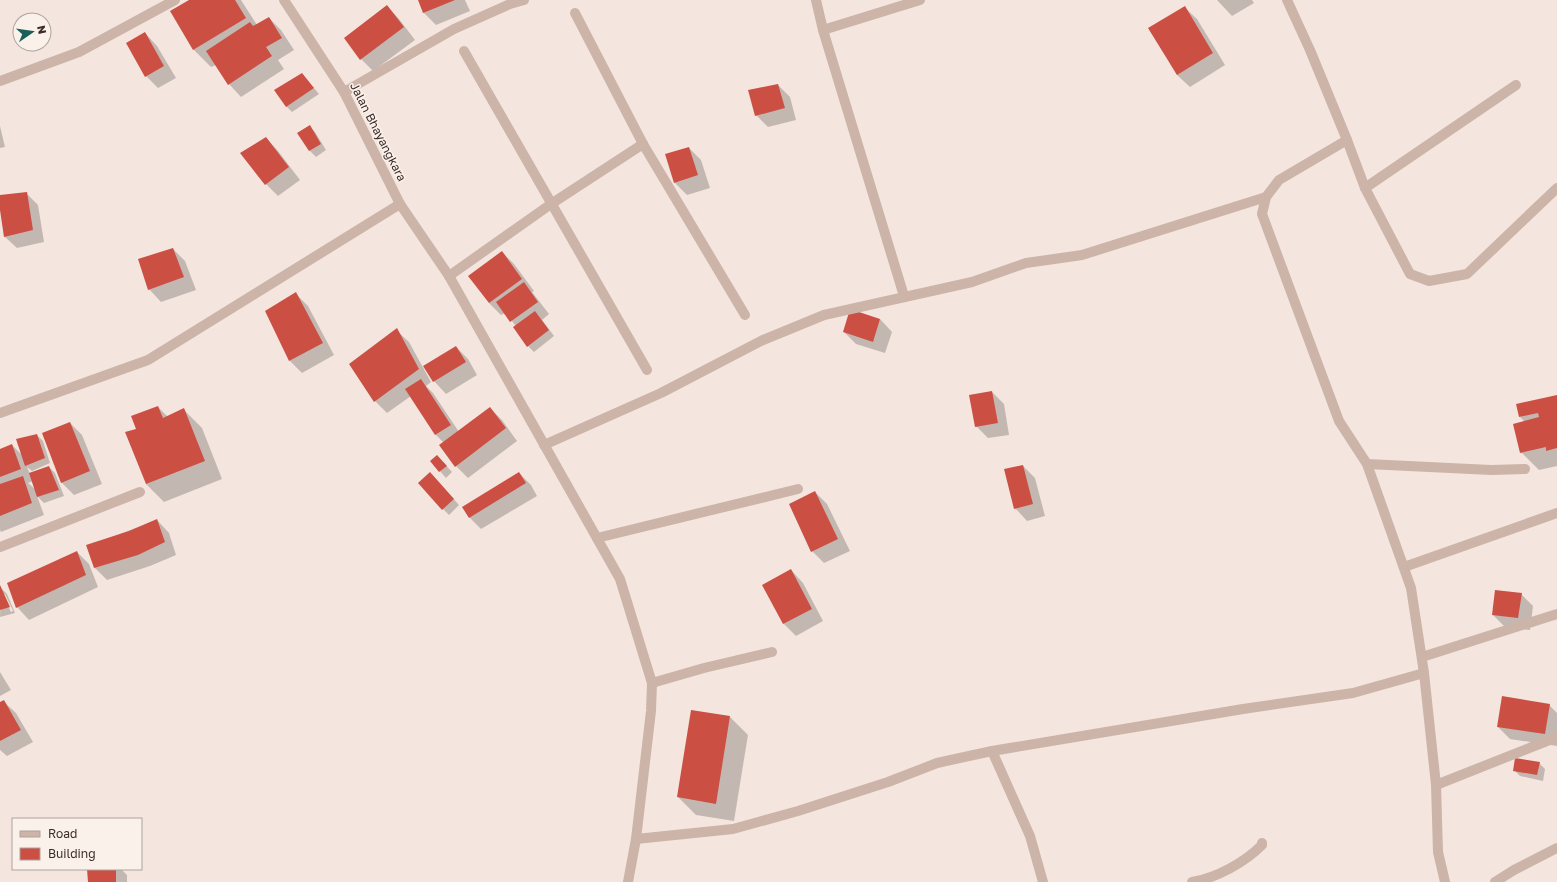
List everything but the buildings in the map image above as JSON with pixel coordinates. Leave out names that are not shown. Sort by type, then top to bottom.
[{"type":"street","points":[[0,81],[79,52],[175,0]]},
{"type":"street","name":"Jalan Bhayangkara","points":[[284,0],[344,92],[400,204],[449,276],[620,579],[652,683],[651,711],[636,839],[628,882]]},
{"type":"street","points":[[344,92],[454,29],[510,4],[524,0]]},
{"type":"street","points":[[816,0],[823,30],[904,296]]},
{"type":"street","points":[[823,30],[903,2],[920,0]]},
{"type":"street","points":[[1287,0],[1310,50],[1365,188],[1410,274],[1429,281],[1467,274],[1557,188]]},
{"type":"street","points":[[575,12],[643,144],[745,315]]},
{"type":"street","points":[[464,51],[647,370]]},
{"type":"street","points":[[1365,188],[1516,85]]},
{"type":"street","points":[[1346,140],[1279,180],[1266,197],[1262,214],[1339,421],[1367,464],[1411,588],[1422,657],[1436,786],[1438,852],[1446,882]]},
{"type":"street","points":[[449,276],[551,204],[643,144]]},
{"type":"street","points":[[544,445],[661,393],[763,340],[824,315],[972,282],[1026,263],[1082,255],[1266,197]]},
{"type":"street","points":[[0,413],[148,360],[400,204]]},
{"type":"street","points":[[1367,464],[1491,470],[1525,469]]},
{"type":"street","points":[[597,538],[798,489]]},
{"type":"street","points":[[0,547],[140,492]]},
{"type":"street","points":[[1404,567],[1557,513]]},
{"type":"street","points":[[1422,657],[1557,614]]},
{"type":"street","points":[[652,683],[704,668],[772,652]]},
{"type":"street","points":[[636,839],[733,829],[821,804],[888,782],[937,763],[992,751],[1243,709],[1353,693],[1424,673]]},
{"type":"street","points":[[1436,786],[1557,737]]},
{"type":"street","points":[[992,751],[1030,836],[1044,882]]},
{"type":"street","points":[[1192,882],[1202,880],[1241,862],[1254,853],[1262,845],[1262,843]]},
{"type":"street","points":[[1495,882],[1514,870],[1557,848]]}]
